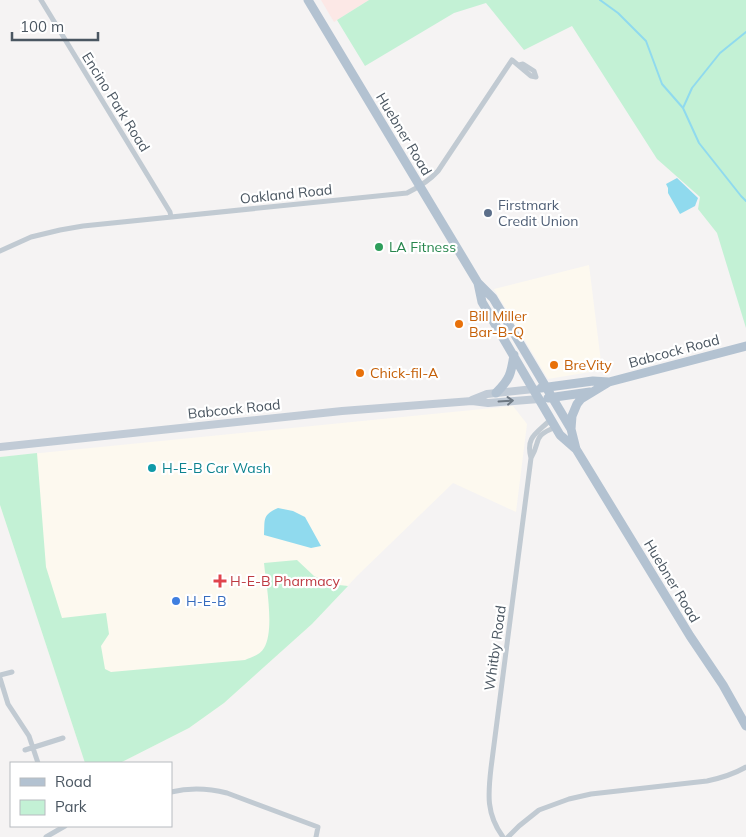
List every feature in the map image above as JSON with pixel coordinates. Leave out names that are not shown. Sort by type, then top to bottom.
[{"type":"main road","name":"Huebner Road","points":[[308,0],[419,187],[478,282],[493,298],[571,429],[576,449],[690,636],[723,685],[746,726]]},
{"type":"main road","name":"Huebner Road","points":[[478,282],[482,302],[560,435],[576,449]]},
{"type":"main road","name":"Babcock Road","points":[[0,447],[335,412],[472,400],[488,403],[539,399],[595,391],[609,382],[746,346]]},
{"type":"main road","points":[[496,393],[509,377],[514,354]]},
{"type":"main road","name":"Babcock Road","points":[[472,400],[487,394],[593,381],[609,382]]},
{"type":"main road","points":[[571,429],[572,416],[577,404],[581,399],[595,391]]},
{"type":"street","name":"Encino Park Road","points":[[41,0],[170,212],[171,217]]},
{"type":"street","name":"Oakland Road","points":[[0,252],[31,238],[83,226],[404,194],[431,180],[512,60],[519,65]]},
{"type":"street","name":"Whitby Road","points":[[531,458],[529,451],[533,436],[536,432],[553,423]]},
{"type":"street","name":"Whitby Road","points":[[503,837],[491,814],[490,779],[531,458],[540,436],[553,423]]},
{"type":"street","points":[[12,672],[0,676],[8,704],[28,736],[38,762]]},
{"type":"street","points":[[25,750],[63,738]]},
{"type":"street","points":[[508,837],[539,810],[569,798],[707,781],[738,772],[746,767]]},
{"type":"street","points":[[172,792],[194,788],[227,793],[318,827],[316,837]]},
{"type":"street","points":[[46,837],[58,827]]},
{"type":"shaded area","points":[[321,0],[369,0],[334,22]]},
{"type":"shaded area","points":[[589,265],[602,370],[548,379],[494,289]]},
{"type":"shaded area","points":[[513,406],[527,424],[516,512],[453,483],[357,576],[312,624],[224,703],[189,728],[122,762],[85,762],[0,505],[0,457]]},
{"type":"green space","points":[[369,0],[746,0],[746,328],[717,233],[698,209],[700,197],[657,159],[572,26],[524,50],[486,3],[454,13],[365,66],[337,20]]},
{"type":"green space","points":[[37,453],[46,567],[62,618],[106,613],[109,634],[101,646],[105,669],[111,672],[245,660],[258,654],[264,648],[269,630],[269,607],[264,563],[297,560],[314,576],[330,584],[348,586],[312,624],[224,703],[189,728],[122,762],[85,762],[0,505],[0,457]]},
{"type":"water","points":[[677,178],[698,198],[695,206],[680,214],[668,193],[666,184]]},
{"type":"water","points":[[278,508],[293,511],[305,517],[321,546],[311,548],[264,535],[265,518],[269,513]]},
{"type":"waterway","points":[[600,0],[618,13],[646,41],[662,84],[683,108],[699,143],[746,201]]},
{"type":"waterway","points":[[683,108],[692,88],[720,53],[746,32]]},
{"type":"place","name":"Firstmark Credit Union","points":[[488,213]]},
{"type":"place","name":"LA Fitness","points":[[379,247]]},
{"type":"place","name":"Bill Miller Bar-B-Q","points":[[459,324]]},
{"type":"place","name":"BreVity","points":[[554,365]]},
{"type":"place","name":"Chick-fil-A","points":[[360,373]]},
{"type":"place","name":"H-E-B Car Wash","points":[[152,468]]},
{"type":"place","name":"H-E-B Pharmacy","points":[[220,581]]},
{"type":"place","name":"H-E-B","points":[[176,601]]}]
